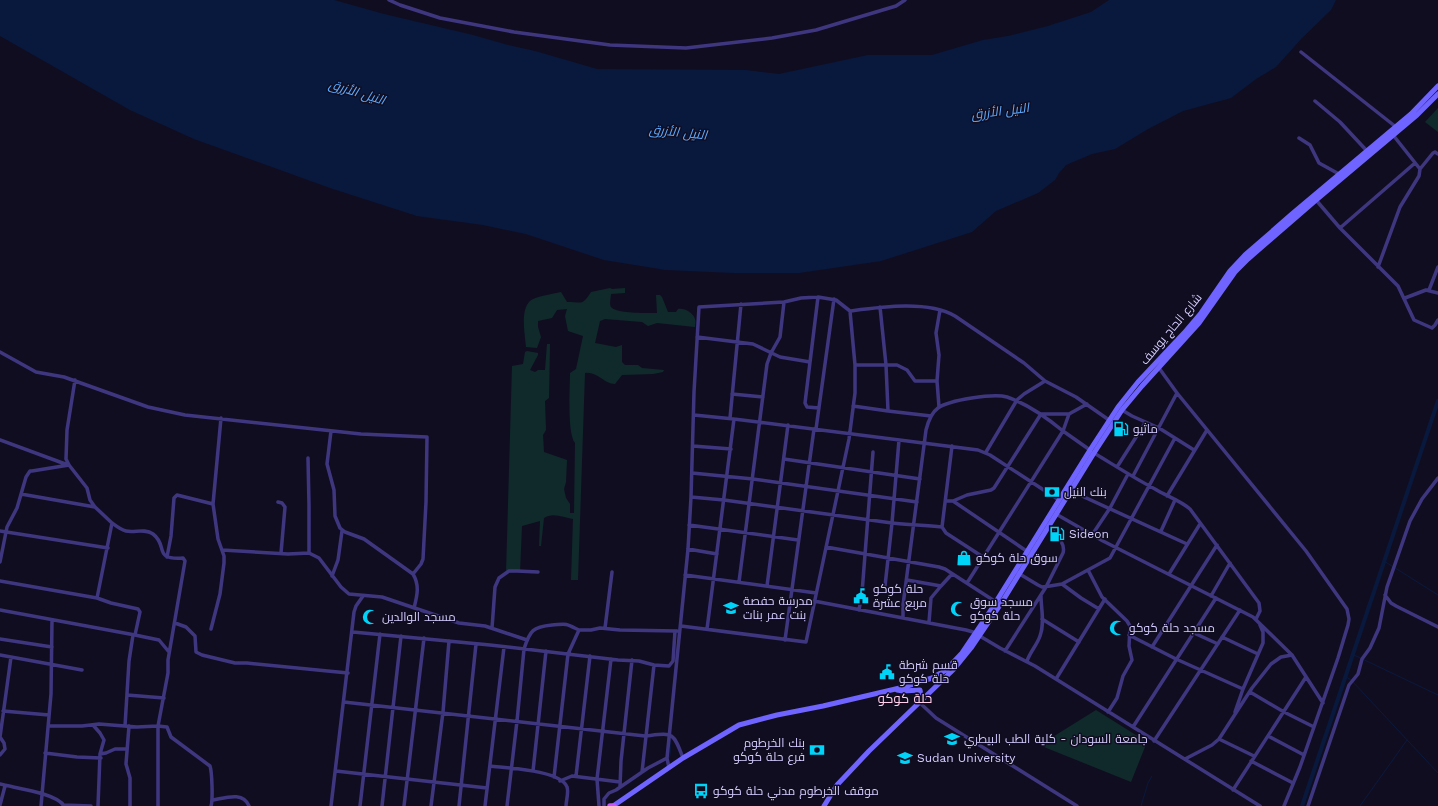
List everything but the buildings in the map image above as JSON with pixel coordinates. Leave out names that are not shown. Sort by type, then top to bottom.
[{"type":"main road","name":"شارع الحاج يوسف","points":[[978,634],[1071,491],[1109,420],[1128,394],[1177,341],[1201,312],[1234,266],[1396,126],[1423,102],[1438,86]]},
{"type":"main road","name":"شارع الحاج يوسف","points":[[978,634],[996,602],[1017,573],[1059,500],[1092,451],[1122,410],[1199,323],[1228,280],[1241,265],[1426,107],[1438,94]]},
{"type":"main road","points":[[612,806],[683,758],[739,725],[777,715],[896,689],[941,674],[978,634]]},
{"type":"main road","points":[[824,806],[845,776],[960,662],[978,634]]},
{"type":"main road","points":[[896,689],[904,691],[920,690],[921,694],[917,703]]},
{"type":"street","points":[[389,0],[440,18],[514,32],[610,45],[686,48],[772,38],[816,30],[896,6],[905,0]]},
{"type":"street","points":[[1301,52],[1396,126]]},
{"type":"street","points":[[1315,101],[1340,122],[1367,151]]},
{"type":"street","points":[[1393,135],[1420,170]]},
{"type":"street","points":[[1299,138],[1310,145],[1319,163],[1339,174]]},
{"type":"street","points":[[1378,267],[1396,215],[1419,176],[1420,170],[1433,153],[1435,152],[1438,154]]},
{"type":"street","points":[[1340,228],[1415,163]]},
{"type":"street","points":[[1316,200],[1340,228],[1398,286],[1405,298],[1414,320],[1432,328],[1436,325],[1438,320]]},
{"type":"street","points":[[1429,290],[1438,267]]},
{"type":"street","points":[[1405,298],[1429,290],[1438,293]]},
{"type":"street","points":[[668,768],[667,758],[669,734],[688,549],[699,307],[784,302],[801,298],[818,297],[834,299],[850,311],[880,307],[916,307],[940,310],[955,316],[1024,363],[1045,381],[1087,404],[1109,420]]},
{"type":"street","points":[[818,297],[805,403],[807,407],[819,408]]},
{"type":"street","points":[[785,640],[809,463],[819,408],[834,299]]},
{"type":"street","points":[[739,582],[767,364],[780,337],[784,302]]},
{"type":"street","points":[[730,418],[741,304]]},
{"type":"street","points":[[880,307],[886,365],[888,411]]},
{"type":"street","points":[[939,407],[937,381],[939,355],[936,333],[940,310]]},
{"type":"street","points":[[681,626],[806,642],[838,491],[853,406],[855,365],[850,311]]},
{"type":"street","points":[[697,337],[754,344],[780,357],[810,362]]},
{"type":"street","points":[[0,352],[36,372],[75,380],[164,411],[185,415],[330,431],[362,434],[427,436],[423,559],[413,574]]},
{"type":"street","points":[[855,365],[886,365],[902,367],[907,370],[914,380],[918,382],[937,381]]},
{"type":"street","points":[[1159,368],[1177,393],[1306,551],[1348,609],[1348,625],[1323,703],[1284,806]]},
{"type":"street","points":[[75,380],[66,437],[66,459],[87,488],[90,500],[95,507],[112,523],[126,531],[144,531],[153,534],[157,538],[163,553],[167,557],[175,559],[183,558],[185,561],[169,652],[168,673],[164,698],[158,726],[158,806]]},
{"type":"street","points":[[986,452],[1017,400],[1028,391],[1045,381]]},
{"type":"street","points":[[1133,476],[1177,393]]},
{"type":"street","points":[[732,394],[763,397]]},
{"type":"street","points":[[903,618],[903,605],[927,426],[931,416],[939,407],[964,400],[993,395],[1005,396],[1017,400],[1041,414],[1063,431],[1128,474],[1167,496],[1185,504],[1259,603],[1260,611],[1257,620],[1263,632],[1263,644],[1243,689],[1234,716]]},
{"type":"street","points":[[1041,414],[1069,414],[1087,404]]},
{"type":"street","points":[[853,406],[931,416]]},
{"type":"street","points":[[1122,410],[1145,423],[1159,428],[1194,450]]},
{"type":"street","points":[[946,501],[953,501],[967,495],[991,490],[1008,467],[1041,414]]},
{"type":"street","points":[[967,583],[1063,431],[1069,414]]},
{"type":"street","points":[[694,415],[730,418],[978,450],[986,452],[1059,500]]},
{"type":"street","points":[[211,629],[221,588],[224,563],[222,550],[218,539],[213,504],[221,418]]},
{"type":"street","points":[[707,629],[734,419]]},
{"type":"street","points":[[1118,467],[1145,423]]},
{"type":"street","points":[[767,586],[788,426]]},
{"type":"street","points":[[1167,496],[1207,430]]},
{"type":"street","points":[[330,431],[327,464],[334,490],[335,516],[342,531],[338,560],[332,576]]},
{"type":"street","points":[[1017,573],[1038,585],[1046,587],[1062,584],[1110,558],[1175,438]]},
{"type":"street","points":[[0,440],[69,465]]},
{"type":"street","points":[[885,586],[899,440]]},
{"type":"street","points":[[693,446],[731,449]]},
{"type":"street","points":[[952,446],[942,527],[946,533],[983,557]]},
{"type":"street","points":[[859,610],[873,452]]},
{"type":"street","points":[[308,458],[309,553]]},
{"type":"street","points":[[784,459],[920,479]]},
{"type":"street","points":[[0,562],[5,532],[17,508],[22,494],[24,481],[30,471],[69,465]]},
{"type":"street","points":[[692,473],[753,479],[917,502]]},
{"type":"street","points":[[1092,535],[1110,508],[1128,474]]},
{"type":"street","points":[[1308,806],[1349,685],[1357,677],[1362,658],[1370,648],[1379,628],[1385,595],[1410,521],[1422,499],[1438,478]]},
{"type":"street","points":[[1071,491],[1188,544]]},
{"type":"street","points":[[22,494],[95,507]]},
{"type":"street","points":[[167,557],[171,536],[174,498],[177,495],[213,504]]},
{"type":"street","points":[[691,497],[803,510],[914,526],[924,525],[942,527]]},
{"type":"street","points":[[1161,531],[1175,500]]},
{"type":"street","points":[[953,501],[1028,552]]},
{"type":"street","points":[[278,502],[284,504],[285,507],[281,553]]},
{"type":"street","points":[[1056,514],[1116,548],[1257,620],[1292,655],[1323,703]]},
{"type":"street","points":[[97,598],[112,523]]},
{"type":"street","points":[[1169,574],[1200,524]]},
{"type":"street","points":[[689,525],[798,540]]},
{"type":"street","points":[[1005,651],[1046,587],[1064,550],[1062,542],[1049,526]]},
{"type":"street","points":[[0,531],[108,548]]},
{"type":"street","points":[[342,531],[364,540],[413,574],[417,581],[418,591],[414,608]]},
{"type":"street","points":[[1152,647],[1216,545]]},
{"type":"street","points":[[826,547],[939,567],[996,602]]},
{"type":"street","points":[[688,549],[717,554]]},
{"type":"street","points":[[222,550],[309,553],[319,558],[332,576],[349,594],[382,597],[459,623],[481,625],[527,640]]},
{"type":"street","points":[[1210,596],[1230,563]]},
{"type":"street","points":[[492,628],[495,586],[498,578],[509,571],[517,570],[538,572]]},
{"type":"street","points":[[1088,570],[1105,599],[1129,624],[1129,646],[1132,660],[1123,676],[1117,698],[1108,712]]},
{"type":"street","points":[[605,628],[612,572]]},
{"type":"street","points":[[929,622],[931,598],[952,574]]},
{"type":"street","points":[[685,575],[816,593]]},
{"type":"street","points":[[907,580],[941,586]]},
{"type":"street","points":[[0,581],[97,598],[139,610],[129,661],[127,695],[126,764],[130,778],[130,806]]},
{"type":"street","points":[[1062,584],[1099,608]]},
{"type":"street","points":[[1027,661],[1031,650],[1040,638],[1043,628],[1041,595]]},
{"type":"street","points":[[1385,595],[1391,603],[1438,627]]},
{"type":"street","points":[[331,806],[356,606],[363,596]]},
{"type":"street","points":[[1133,727],[1216,598]]},
{"type":"street","points":[[1056,679],[1105,599]]},
{"type":"street","points":[[814,601],[929,622],[978,634],[1005,651],[1027,661],[1185,759],[1232,790],[1260,806]]},
{"type":"street","points":[[0,610],[159,640],[169,652]]},
{"type":"street","points":[[1154,741],[1240,610]]},
{"type":"street","points":[[1042,619],[1079,642]]},
{"type":"street","points":[[40,806],[49,715],[52,664],[52,620]]},
{"type":"street","points":[[175,623],[186,628],[195,636],[196,652],[202,655],[239,663],[348,673]]},
{"type":"street","points":[[506,806],[517,721],[524,649],[533,630],[540,626],[564,623],[579,630],[605,628],[620,630],[680,631]]},
{"type":"street","points":[[554,777],[568,654],[579,630]]},
{"type":"street","points":[[353,632],[424,638],[610,659],[632,660],[654,665],[669,666],[672,664],[675,631]]},
{"type":"street","points":[[1194,633],[1218,644]]},
{"type":"street","points":[[360,806],[380,634]]},
{"type":"street","points":[[1129,634],[1176,659],[1243,689]]},
{"type":"street","points":[[382,806],[401,636]]},
{"type":"street","points":[[1222,637],[1258,654]]},
{"type":"street","points":[[404,806],[424,638]]},
{"type":"street","points":[[0,639],[52,647]]},
{"type":"street","points":[[431,806],[443,712],[449,641]]},
{"type":"street","points":[[458,806],[476,644]]},
{"type":"street","points":[[485,806],[504,647]]},
{"type":"street","points":[[533,771],[546,651]]},
{"type":"street","points":[[0,655],[82,670]]},
{"type":"street","points":[[1185,759],[1212,745],[1219,739],[1250,692],[1271,664],[1276,659],[1292,655]]},
{"type":"street","points":[[576,776],[590,656]]},
{"type":"street","points":[[0,755],[5,749],[4,743],[0,737],[11,657]]},
{"type":"street","points":[[599,806],[597,779],[610,659]]},
{"type":"street","points":[[620,788],[632,660]]},
{"type":"street","points":[[642,772],[654,665]]},
{"type":"street","points":[[1232,790],[1306,677]]},
{"type":"street","points":[[1250,692],[1284,712],[1314,727]]},
{"type":"street","points":[[127,695],[164,698]]},
{"type":"street","points":[[344,702],[645,736],[669,734],[675,737],[683,758]]},
{"type":"street","points":[[917,703],[936,718],[1077,806]]},
{"type":"street","points":[[3,711],[49,715]]},
{"type":"street","points":[[48,726],[82,726],[99,724],[167,727],[171,737],[210,766],[212,771],[211,793],[213,800],[211,806]]},
{"type":"street","points":[[93,725],[104,740],[101,756],[98,806]]},
{"type":"street","points":[[1268,736],[1304,755]]},
{"type":"street","points":[[1219,739],[1254,756]]},
{"type":"street","points":[[45,753],[78,757],[101,756],[115,749],[127,749]]},
{"type":"street","points":[[604,806],[604,799],[606,795],[620,788],[642,772],[667,758]]},
{"type":"street","points":[[1251,761],[1293,783]]},
{"type":"street","points":[[490,766],[533,771],[554,777],[567,787],[566,806]]},
{"type":"street","points":[[336,771],[487,788]]},
{"type":"street","points":[[560,781],[567,777],[576,776],[620,782]]},
{"type":"street","points":[[0,784],[55,798],[64,805],[91,806]]},
{"type":"street","points":[[0,805],[6,786]]},
{"type":"street","points":[[213,800],[239,797],[247,802],[249,806]]},
{"type":"green space","points":[[1438,108],[1438,132],[1425,122]]},
{"type":"green space","points":[[610,288],[625,288],[625,293],[611,294],[610,306],[614,309],[633,313],[657,313],[656,295],[660,295],[668,312],[676,312],[678,309],[681,309],[691,313],[695,319],[695,327],[657,323],[648,326],[642,322],[605,319],[600,321],[595,343],[616,347],[622,345],[622,362],[625,365],[638,365],[642,368],[664,370],[663,372],[653,374],[622,375],[615,384],[607,382],[593,374],[585,373],[578,580],[571,580],[573,519],[551,515],[544,518],[541,546],[539,546],[540,521],[522,526],[520,572],[506,573],[512,366],[523,364],[525,352],[527,351],[538,353],[530,370],[535,372],[538,370],[545,370],[547,344],[550,344],[549,398],[545,401],[546,430],[543,435],[544,452],[567,460],[566,482],[564,489],[566,498],[570,504],[570,513],[574,513],[575,443],[572,438],[570,420],[570,373],[576,369],[583,336],[568,331],[565,316],[567,309],[557,310],[552,318],[538,321],[541,337],[537,348],[526,347],[524,323],[525,310],[530,301],[545,295],[561,292],[567,302],[579,303],[584,301],[591,292]]},
{"type":"green space","points":[[1096,710],[1147,742],[1131,782],[1042,745]]},
{"type":"water","name":"النيل الأزرق","points":[[0,0],[334,0],[384,14],[535,51],[597,69],[746,70],[779,74],[868,55],[932,55],[983,40],[1008,36],[1048,26],[1091,12],[1109,0],[1336,0],[1331,10],[1302,38],[1276,67],[1256,79],[1231,98],[1183,111],[1148,129],[1115,149],[1092,154],[1066,165],[1055,180],[1038,193],[996,211],[972,232],[881,261],[799,273],[734,273],[666,270],[604,260],[526,234],[483,225],[417,216],[330,188],[194,139],[130,110],[0,36]]},
{"type":"waterway","points":[[1302,806],[1438,401]]},
{"type":"waterway","points":[[1384,561],[1438,595]]},
{"type":"waterway","points":[[1354,655],[1438,695]]},
{"type":"waterway","points":[[1346,677],[1351,680]]},
{"type":"waterway","points":[[1353,682],[1438,773]]},
{"type":"waterway","points":[[669,758],[671,738]]},
{"type":"waterway","points":[[1360,806],[1407,740]]},
{"type":"waterway","points":[[1141,806],[1148,783],[1152,776]]},
{"type":"place","name":"ماثيو","points":[[1121,429]]},
{"type":"place","name":"بنك النيل","points":[[1052,492]]},
{"type":"place","name":"Sideon","points":[[1057,534]]},
{"type":"place","name":"سوق حلة كوكو","points":[[964,558]]},
{"type":"place","name":"حلة كوكو مربع عشرة","points":[[861,596]]},
{"type":"place","name":"مدرسة حفصة بنت عمر بنات","points":[[731,608]]},
{"type":"place","name":"مسجد سوق حلة كوكو","points":[[958,609]]},
{"type":"place","name":"مسجد الوالدين","points":[[370,617]]},
{"type":"place","name":"مسجد حلة كوكو","points":[[1117,628]]},
{"type":"place","name":"قسم شرطة حلة كوكو","points":[[887,672]]},
{"type":"place","name":"جامعة السودان - كلية الطب البيطري","points":[[952,739]]},
{"type":"place","name":"بنك الخرطوم فرع حلة كوكو","points":[[817,750]]},
{"type":"place","name":"Sudan University","points":[[905,758]]},
{"type":"place","name":"موقف الخرطوم مدني حلة كوكو","points":[[701,791]]},
{"type":"district","name":"حلة كوكو","points":[[905,698]]}]
